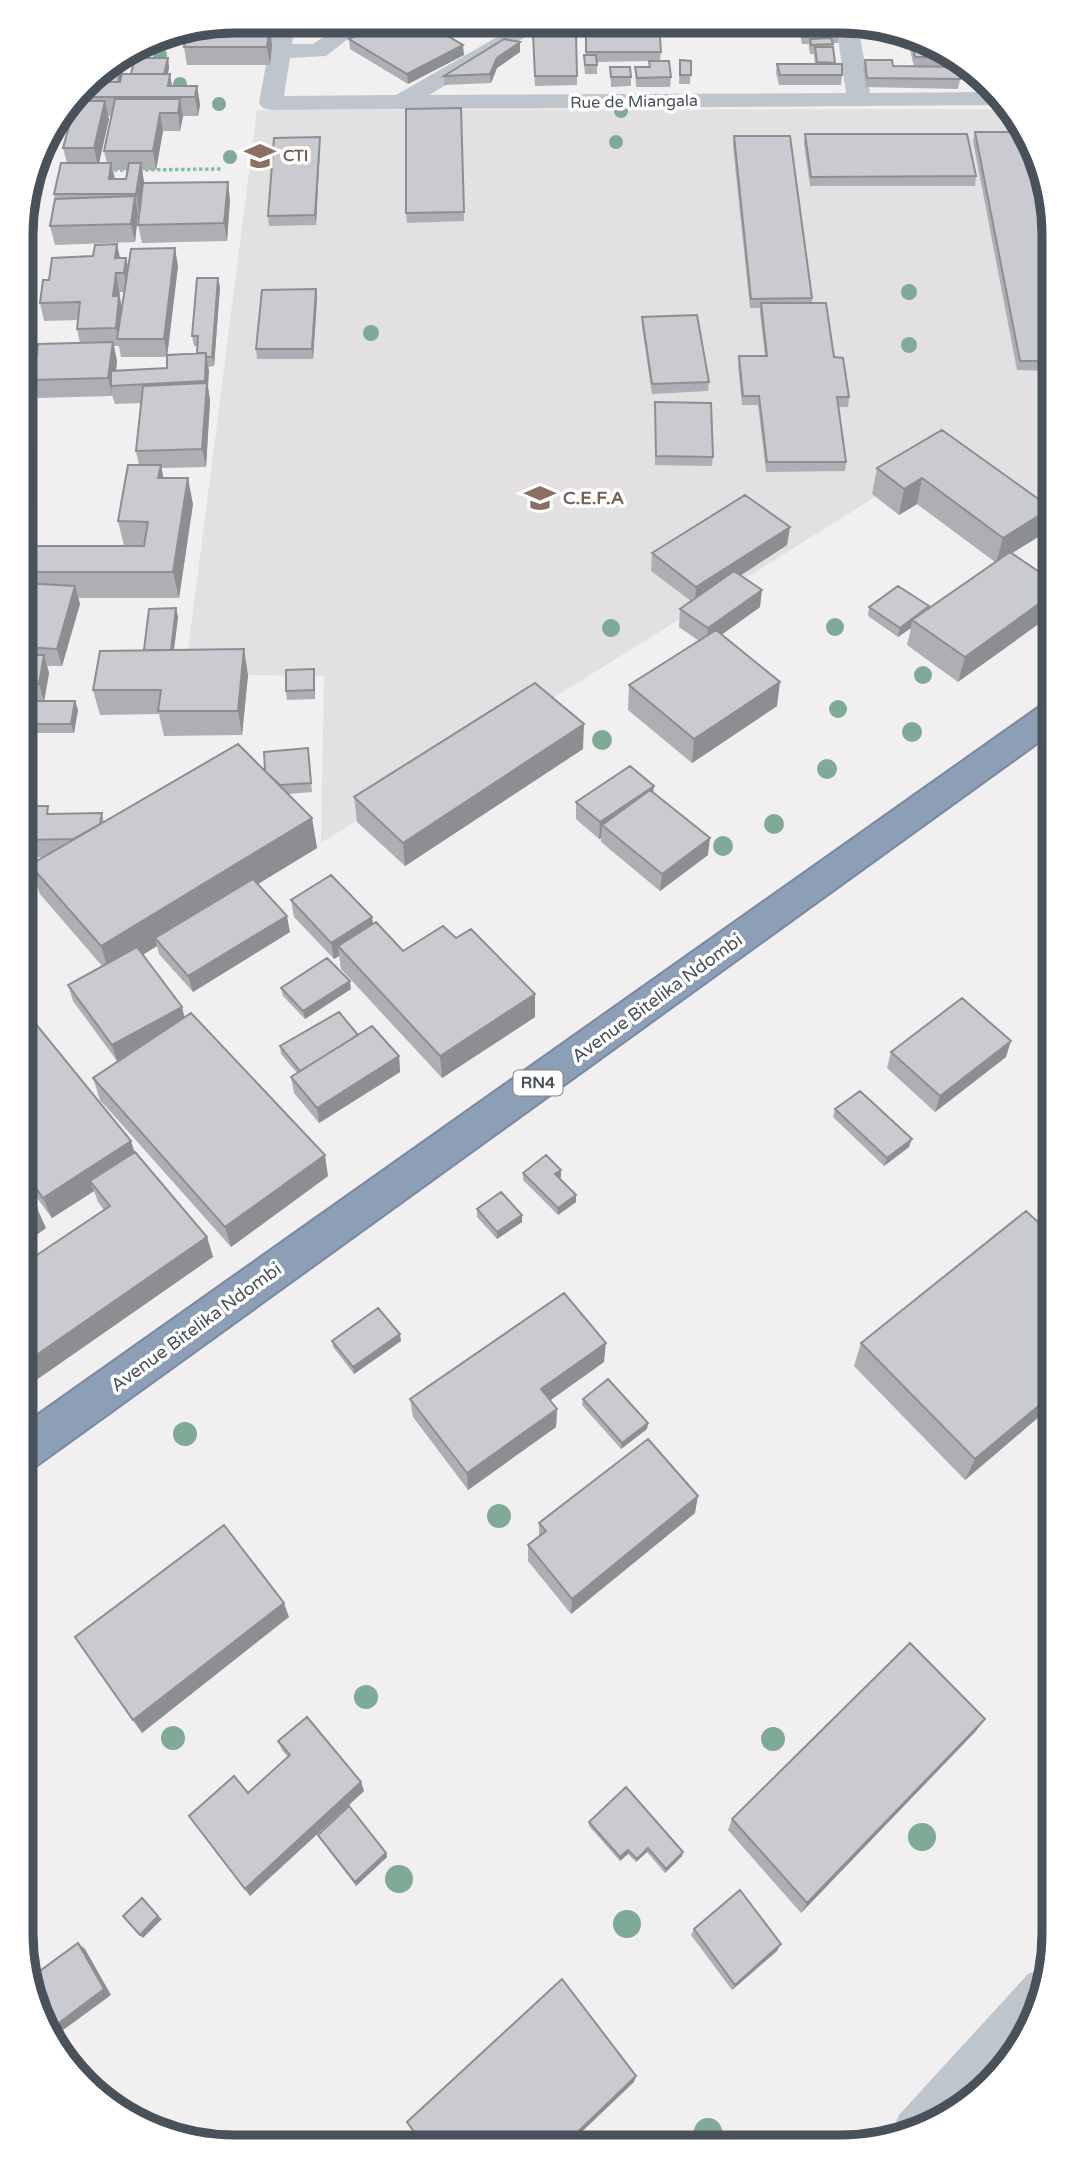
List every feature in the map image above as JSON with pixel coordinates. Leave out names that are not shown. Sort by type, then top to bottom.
[{"type":"highway","name":"Avenue Bitelika Ndombi","points":[[33,1444],[1042,723]]},
{"type":"street","points":[[283,33],[280,51],[318,51],[343,33]]},
{"type":"street","points":[[397,104],[521,33]]},
{"type":"street","points":[[848,34],[859,99]]},
{"type":"street","name":"Rue de Miangala","points":[[280,51],[271,103],[989,99]]},
{"type":"street","points":[[936,2110],[1026,2010]]},
{"type":"path","points":[[101,170],[222,169]]},
{"type":"shaded area","name":"C.E.F.A","points":[[997,109],[1021,146],[1031,170],[1041,222],[1042,529],[936,459],[321,843],[324,676],[185,674],[257,110]]},
{"type":"building","points":[[269,33],[267,47],[184,47],[185,40],[209,35]]},
{"type":"building","points":[[361,33],[443,33],[463,45],[407,74],[349,39]]},
{"type":"building","points":[[576,33],[577,76],[535,76],[533,34]]},
{"type":"building","points":[[586,33],[660,33],[661,52],[586,52]]},
{"type":"building","points":[[803,33],[839,34],[803,34]]},
{"type":"building","points":[[831,38],[833,44],[811,45],[810,39]]},
{"type":"building","points":[[504,39],[520,42],[497,58],[490,74],[444,76]]},
{"type":"building","points":[[815,47],[833,47],[835,63],[817,62]]},
{"type":"building","points":[[913,47],[934,57],[915,57]]},
{"type":"building","points":[[584,55],[596,55],[597,65],[585,65]]},
{"type":"building","points":[[138,58],[168,58],[164,74],[131,74],[135,60]]},
{"type":"building","points":[[680,60],[691,61],[691,75],[680,75]]},
{"type":"building","points":[[865,60],[892,60],[893,66],[952,67],[959,72],[960,79],[867,78]]},
{"type":"building","points":[[649,61],[669,61],[671,77],[637,78],[635,67],[650,67]]},
{"type":"building","points":[[777,64],[842,64],[842,75],[780,75]]},
{"type":"building","points":[[610,67],[630,67],[631,77],[611,77]]},
{"type":"building","points":[[120,70],[118,82],[103,82]]},
{"type":"building","points":[[122,74],[170,74],[168,86],[197,86],[195,97],[88,97],[103,82],[120,82]]},
{"type":"building","points":[[115,99],[180,99],[178,113],[160,113],[153,151],[104,151]]},
{"type":"building","points":[[84,101],[105,101],[94,148],[63,148],[72,117]]},
{"type":"building","points":[[461,108],[464,212],[406,213],[406,109]]},
{"type":"building","points":[[975,132],[1013,132],[1031,170],[1038,196],[1042,235],[1042,361],[1020,361]]},
{"type":"building","points":[[805,134],[967,134],[976,176],[811,177]]},
{"type":"building","points":[[734,136],[790,136],[812,298],[751,299]]},
{"type":"building","points":[[320,137],[315,215],[268,216],[274,138]]},
{"type":"building","points":[[61,163],[111,163],[109,179],[126,179],[129,163],[141,163],[136,194],[54,194]]},
{"type":"building","points":[[228,182],[224,223],[138,225],[143,183]]},
{"type":"building","points":[[135,196],[131,224],[50,226],[55,199]]},
{"type":"building","points":[[117,244],[115,258],[126,258],[124,273],[116,273],[113,296],[119,296],[116,328],[77,329],[80,302],[40,303],[43,280],[49,280],[52,258],[93,256],[95,245]]},
{"type":"building","points":[[175,248],[164,339],[117,339],[131,249]]},
{"type":"building","points":[[197,278],[218,278],[212,357],[206,357],[206,353],[197,353],[198,336],[192,336]]},
{"type":"building","points":[[316,289],[312,349],[256,349],[262,290]]},
{"type":"building","points":[[761,303],[826,303],[834,357],[843,358],[849,397],[837,397],[846,462],[767,462],[759,396],[743,396],[739,356],[767,356]]},
{"type":"building","points":[[697,315],[709,382],[652,384],[642,317]]},
{"type":"building","points":[[113,342],[108,378],[34,380],[38,344]]},
{"type":"building","points":[[206,353],[205,381],[111,386],[111,371],[167,368],[167,355]]},
{"type":"building","points":[[207,383],[202,449],[136,451],[143,386]]},
{"type":"building","points":[[655,402],[711,403],[713,457],[656,456]]},
{"type":"building","points":[[942,430],[1042,501],[1042,514],[1003,538],[922,478],[904,489],[877,468]]},
{"type":"building","points":[[128,465],[161,465],[158,478],[188,478],[173,572],[34,572],[34,546],[144,546],[148,522],[118,521]]},
{"type":"building","points":[[745,495],[790,527],[696,587],[652,553]]},
{"type":"building","points":[[1010,552],[1042,574],[1042,602],[965,657],[912,620]]},
{"type":"building","points":[[734,571],[762,590],[708,628],[680,609]]},
{"type":"building","points":[[34,584],[75,586],[57,649],[34,648]]},
{"type":"building","points":[[898,586],[929,606],[900,628],[869,607]]},
{"type":"building","points":[[176,608],[171,650],[144,650],[149,609]]},
{"type":"building","points":[[716,630],[780,682],[694,739],[629,685]]},
{"type":"building","points":[[244,649],[238,711],[158,711],[161,690],[93,690],[100,651]]},
{"type":"building","points":[[34,655],[44,655],[39,684],[34,684]]},
{"type":"building","points":[[314,669],[314,690],[286,691],[286,670]]},
{"type":"building","points":[[535,683],[584,724],[403,843],[354,797]]},
{"type":"building","points":[[34,701],[75,701],[71,724],[34,724]]},
{"type":"building","points":[[238,744],[312,818],[101,946],[34,869],[34,863]]},
{"type":"building","points":[[308,748],[311,783],[280,785],[265,771],[264,752]]},
{"type":"building","points":[[630,766],[654,786],[600,822],[576,802]]},
{"type":"building","points":[[650,790],[710,838],[662,874],[602,825]]},
{"type":"building","points":[[34,806],[48,806],[47,814],[102,813],[100,824],[73,839],[34,840]]},
{"type":"building","points":[[331,875],[372,917],[331,943],[291,900]]},
{"type":"building","points":[[253,879],[287,916],[188,976],[155,938]]},
{"type":"building","points":[[376,922],[403,951],[443,926],[456,938],[471,929],[535,994],[440,1056],[338,946]]},
{"type":"building","points":[[137,947],[182,1007],[112,1045],[68,985]]},
{"type":"building","points":[[327,958],[350,981],[303,1011],[281,988]]},
{"type":"building","points":[[962,998],[1011,1041],[940,1096],[891,1052]]},
{"type":"building","points":[[339,1012],[358,1035],[300,1071],[280,1046]]},
{"type":"building","points":[[191,1013],[325,1155],[225,1227],[93,1078]]},
{"type":"building","points":[[34,1021],[131,1141],[43,1198],[33,1185]]},
{"type":"building","points":[[372,1026],[399,1056],[317,1108],[291,1077]]},
{"type":"building","points":[[860,1091],[912,1139],[887,1158],[835,1109]]},
{"type":"building","points":[[135,1152],[207,1237],[33,1357],[33,1257],[110,1206],[90,1181]]},
{"type":"building","points":[[546,1155],[561,1170],[555,1174],[576,1195],[558,1208],[523,1173]]},
{"type":"building","points":[[501,1192],[522,1215],[497,1232],[477,1209]]},
{"type":"building","points":[[1026,1211],[1041,1225],[1041,1404],[975,1459],[861,1343]]},
{"type":"building","points":[[564,1293],[606,1343],[541,1389],[557,1409],[467,1473],[410,1399]]},
{"type":"building","points":[[378,1308],[400,1334],[353,1367],[332,1341]]},
{"type":"building","points":[[608,1379],[648,1423],[622,1443],[583,1399]]},
{"type":"building","points":[[648,1439],[698,1496],[572,1599],[528,1545],[546,1531],[539,1523]]},
{"type":"building","points":[[224,1525],[284,1603],[133,1720],[75,1637]]},
{"type":"building","points":[[910,1643],[985,1719],[807,1903],[732,1819]]},
{"type":"building","points":[[307,1717],[361,1782],[245,1889],[189,1816],[234,1776],[248,1793],[290,1755],[278,1741]]},
{"type":"building","points":[[626,1787],[683,1852],[666,1869],[648,1848],[637,1859],[628,1850],[620,1857],[589,1822]]},
{"type":"building","points":[[349,1806],[386,1853],[355,1882],[318,1835]]},
{"type":"building","points":[[740,1890],[781,1944],[735,1985],[694,1929]]},
{"type":"building","points":[[142,1898],[158,1916],[140,1935],[123,1916]]},
{"type":"building","points":[[78,1943],[104,1989],[56,2025],[44,1998],[38,1973]]},
{"type":"building","points":[[562,1979],[636,2076],[574,2135],[416,2135],[407,2122]]},
{"type":"place","name":"CTI","points":[[260,156]]},
{"type":"place","name":"C.E.F.A","points":[[540,498]]}]
